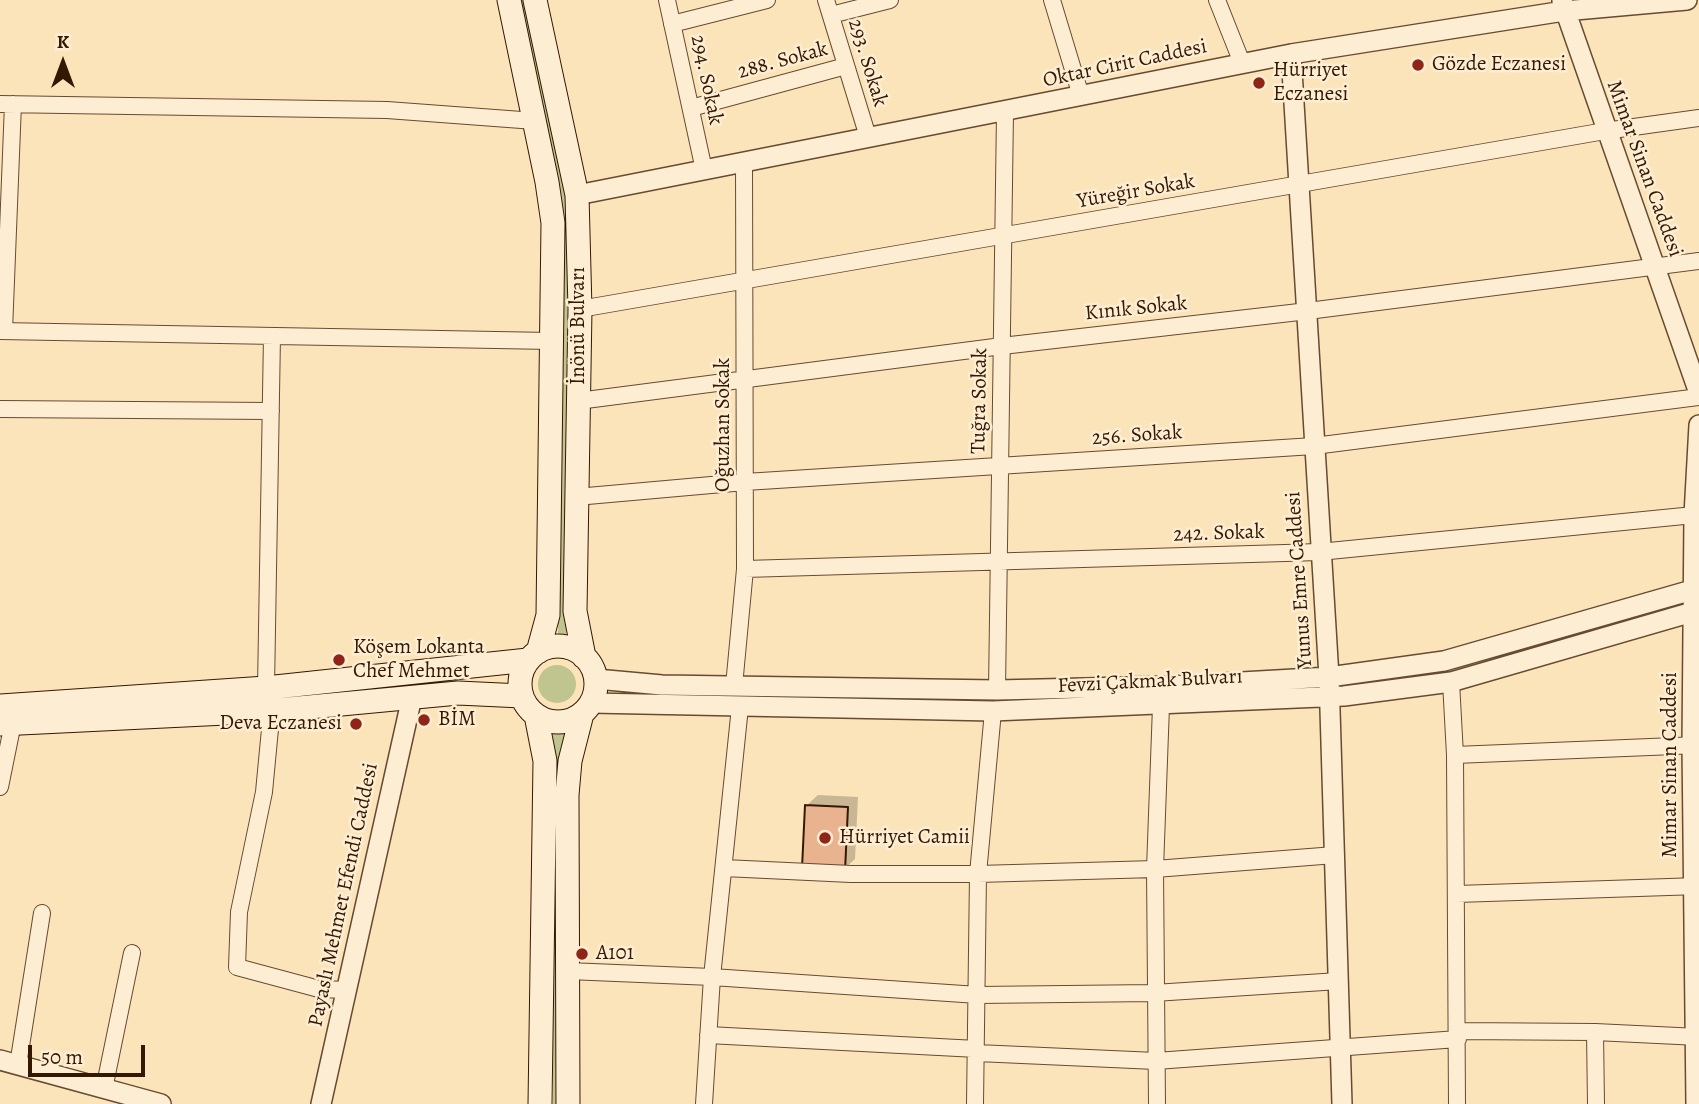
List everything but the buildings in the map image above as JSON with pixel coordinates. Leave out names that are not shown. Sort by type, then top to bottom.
[{"type":"main road","name":"İnönü Bulvarı","points":[[509,0],[553,223],[548,615],[533,656]]},
{"type":"main road","name":"İnönü Bulvarı","points":[[534,0],[577,195],[580,309],[575,611],[584,657]]},
{"type":"main road","points":[[4,718],[533,656],[561,646],[584,657],[596,679],[570,761],[567,795],[568,1104]]},
{"type":"main road","points":[[533,656],[522,671],[522,696],[536,715],[545,761],[540,1104]]},
{"type":"main road","points":[[4,718],[267,711],[475,692],[522,696]]},
{"type":"main road","points":[[536,715],[560,722],[587,709]]},
{"type":"street","name":"294. Sokak","points":[[667,0],[704,170]]},
{"type":"street","points":[[672,24],[767,0]]},
{"type":"street","points":[[828,8],[890,0]]},
{"type":"street","points":[[1052,0],[1081,96]]},
{"type":"street","points":[[1217,0],[1242,63]]},
{"type":"street","name":"Oktar Cirit Caddesi","points":[[577,195],[1242,63],[1563,6],[1686,0]]},
{"type":"street","name":"Mimar Sinan Caddesi","points":[[1563,6],[1699,395]]},
{"type":"street","name":"293. Sokak","points":[[828,8],[868,137]]},
{"type":"street","name":"Yunus Emre Caddesi","points":[[1291,54],[1330,697],[1342,1104]]},
{"type":"street","name":"288. Sokak","points":[[691,108],[846,66]]},
{"type":"street","points":[[534,121],[387,110],[7,104],[2,331],[551,341]]},
{"type":"street","name":"Tuğra Sokak","points":[[997,690],[1005,112]]},
{"type":"street","name":"Yüreğir Sokak","points":[[580,309],[1605,131],[1699,118]]},
{"type":"street","name":"Oğuzhan Sokak","points":[[734,686],[745,569],[744,162]]},
{"type":"street","name":"Kınık Sokak","points":[[578,401],[744,378],[1699,261]]},
{"type":"street","points":[[266,688],[272,336]]},
{"type":"street","name":"256. Sokak","points":[[576,497],[745,482],[1314,446],[1699,395]]},
{"type":"street","points":[[0,409],[271,411]]},
{"type":"street","name":"Mimar Sinan Caddesi","points":[[1696,1104],[1698,1037],[1694,515],[1699,425]]},
{"type":"street","name":"242. Sokak","points":[[745,569],[1000,564],[1320,552],[1694,515]]},
{"type":"street","name":"Fevzi Çakmak Bulvarı","points":[[596,679],[641,685],[997,690],[1171,686],[1329,677],[1444,661],[1696,589]]},
{"type":"street","name":"Fevzi Çakmak Bulvarı","points":[[587,709],[740,707],[993,711],[1330,697],[1451,682],[1696,611]]},
{"type":"street","points":[[1451,682],[1457,894],[1457,1104]]},
{"type":"street","name":"Payaslı Mehmet Efendi Caddesi","points":[[321,1104],[412,697]]},
{"type":"street","points":[[1157,1104],[1155,870],[1161,706]]},
{"type":"street","points":[[704,1104],[712,977],[740,707]]},
{"type":"street","points":[[267,711],[270,729],[264,793],[239,912],[235,953],[237,967],[320,989],[347,990]]},
{"type":"street","points":[[975,1104],[978,874],[993,711]]},
{"type":"street","points":[[0,787],[4,718]]},
{"type":"street","points":[[1455,755],[1695,745]]},
{"type":"street","points":[[724,869],[851,874],[1155,870],[1335,855]]},
{"type":"street","points":[[1457,894],[1697,887]]},
{"type":"street","points":[[42,913],[9,1063],[161,1104]]},
{"type":"street","points":[[104,1089],[132,953]]},
{"type":"street","points":[[568,971],[712,977],[978,995],[1154,993],[1339,981]]},
{"type":"street","points":[[708,1035],[1156,1061],[1458,1035],[1595,1032],[1698,1037]]},
{"type":"street","points":[[1595,1032],[1596,1104]]},
{"type":"green space","points":[[518,0],[525,0],[568,210],[566,637],[558,638],[559,188]]},
{"type":"green space","points":[[557,665],[570,671],[576,684],[570,697],[557,703],[544,697],[538,684],[544,671]]},
{"type":"green space","points":[[568,732],[559,1104],[553,1104],[553,797],[548,733]]},
{"type":"place","name":"Gözde Eczanesi","points":[[1418,65]]},
{"type":"place","name":"Hürriyet Eczanesi","points":[[1259,83]]},
{"type":"place","name":"Köşem Lokanta Chef Mehmet","points":[[339,660]]},
{"type":"place","name":"BİM","points":[[424,720]]},
{"type":"place","name":"Deva Eczanesi","points":[[356,724]]},
{"type":"place","name":"Hürriyet Camii","points":[[825,838]]},
{"type":"place","name":"A101","points":[[582,954]]}]
